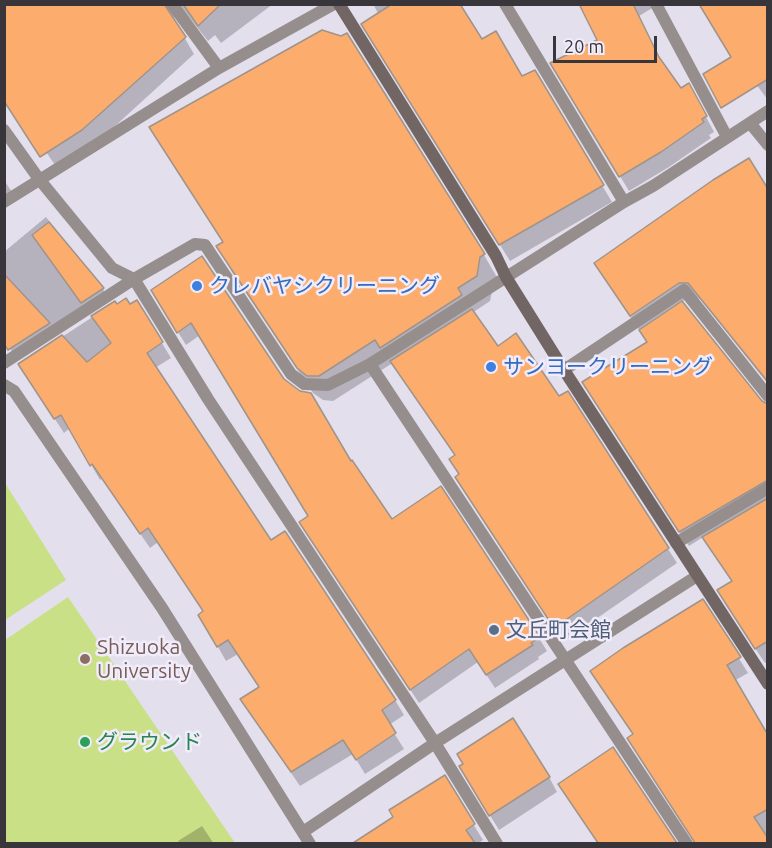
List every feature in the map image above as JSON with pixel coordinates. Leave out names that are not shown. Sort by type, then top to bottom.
[{"type":"street","points":[[172,4],[219,68]]},
{"type":"street","points":[[4,202],[219,68],[334,4]]},
{"type":"street","points":[[339,4],[564,370],[768,684]]},
{"type":"street","points":[[505,4],[624,201]]},
{"type":"street","points":[[656,4],[727,137]]},
{"type":"street","points":[[4,363],[134,279],[195,244],[205,245],[291,374],[304,384],[328,385],[370,364],[768,111]]},
{"type":"street","points":[[750,123],[768,145]]},
{"type":"street","points":[[4,130],[39,179],[112,268],[134,279],[208,399],[435,743],[497,843]]},
{"type":"street","points":[[564,370],[684,290],[768,396]]},
{"type":"street","points":[[370,364],[687,843]]},
{"type":"street","points":[[4,385],[14,391],[162,608],[310,843]]},
{"type":"street","points":[[676,543],[768,488]]},
{"type":"street","points":[[303,832],[435,743],[567,661],[697,576]]},
{"type":"green space","points":[[5,483],[66,580],[4,620]]},
{"type":"green space","name":"グラウンド","points":[[68,597],[235,843],[5,843],[5,640]]},
{"type":"building","points":[[4,4],[164,4],[186,37],[82,130],[40,157],[4,101]]},
{"type":"building","points":[[183,4],[221,4],[198,26]]},
{"type":"building","points":[[392,4],[460,4],[482,39],[496,31],[522,76],[535,70],[604,185],[499,245],[361,24]]},
{"type":"building","points":[[579,4],[633,4],[659,57],[681,88],[689,83],[707,116],[702,119],[704,122],[661,152],[619,177],[550,63],[597,40]]},
{"type":"building","points":[[699,4],[768,4],[768,79],[721,108],[703,74],[731,57]]},
{"type":"building","points":[[322,30],[341,36],[347,33],[485,254],[480,257],[477,276],[458,288],[462,295],[380,348],[375,340],[319,376],[307,376],[297,368],[216,246],[223,242],[149,127]]},
{"type":"building","points":[[749,158],[768,189],[768,382],[688,283],[679,283],[630,316],[594,263],[713,180]]},
{"type":"building","points":[[49,222],[104,288],[81,303],[32,235]]},
{"type":"building","points":[[202,256],[284,379],[300,391],[311,393],[351,461],[392,519],[441,486],[540,637],[531,643],[533,645],[486,675],[469,649],[410,690],[299,522],[308,516],[191,323],[177,333],[151,290]]},
{"type":"building","points":[[4,274],[50,323],[8,350],[4,344]]},
{"type":"building","points":[[126,298],[130,304],[137,300],[163,342],[147,353],[271,540],[285,531],[396,700],[382,710],[396,733],[356,760],[343,740],[291,772],[240,699],[259,687],[228,640],[217,647],[198,615],[203,611],[148,528],[140,534],[92,464],[90,466],[61,415],[54,419],[18,364],[62,335],[87,362],[111,343],[91,316],[115,301],[117,304]]},
{"type":"building","points":[[682,301],[762,401],[768,404],[768,480],[679,532],[582,382],[647,342],[639,330]]},
{"type":"building","points":[[472,309],[498,346],[516,333],[559,396],[568,391],[669,548],[554,628],[455,477],[459,474],[449,459],[455,455],[390,361]]},
{"type":"building","points":[[768,498],[768,641],[755,649],[717,590],[732,581],[702,537]]},
{"type":"building","points":[[703,599],[741,657],[727,665],[768,735],[768,809],[754,817],[768,838],[768,843],[695,843],[627,738],[633,734],[590,671]]},
{"type":"building","points":[[513,718],[550,777],[489,816],[459,766],[463,764],[457,754]]},
{"type":"building","points":[[613,747],[677,843],[598,843],[558,784]]},
{"type":"building","points":[[445,775],[475,824],[466,830],[475,843],[353,843],[393,817],[389,810]]},
{"type":"place","name":"クレバヤシクリーニング","points":[[197,286]]},
{"type":"place","name":"サンヨークリーニング","points":[[491,367]]},
{"type":"place","name":"文丘町会館","points":[[494,630]]},
{"type":"place","name":"Shizuoka University","points":[[85,659]]},
{"type":"place","name":"グラウンド","points":[[85,742]]}]
